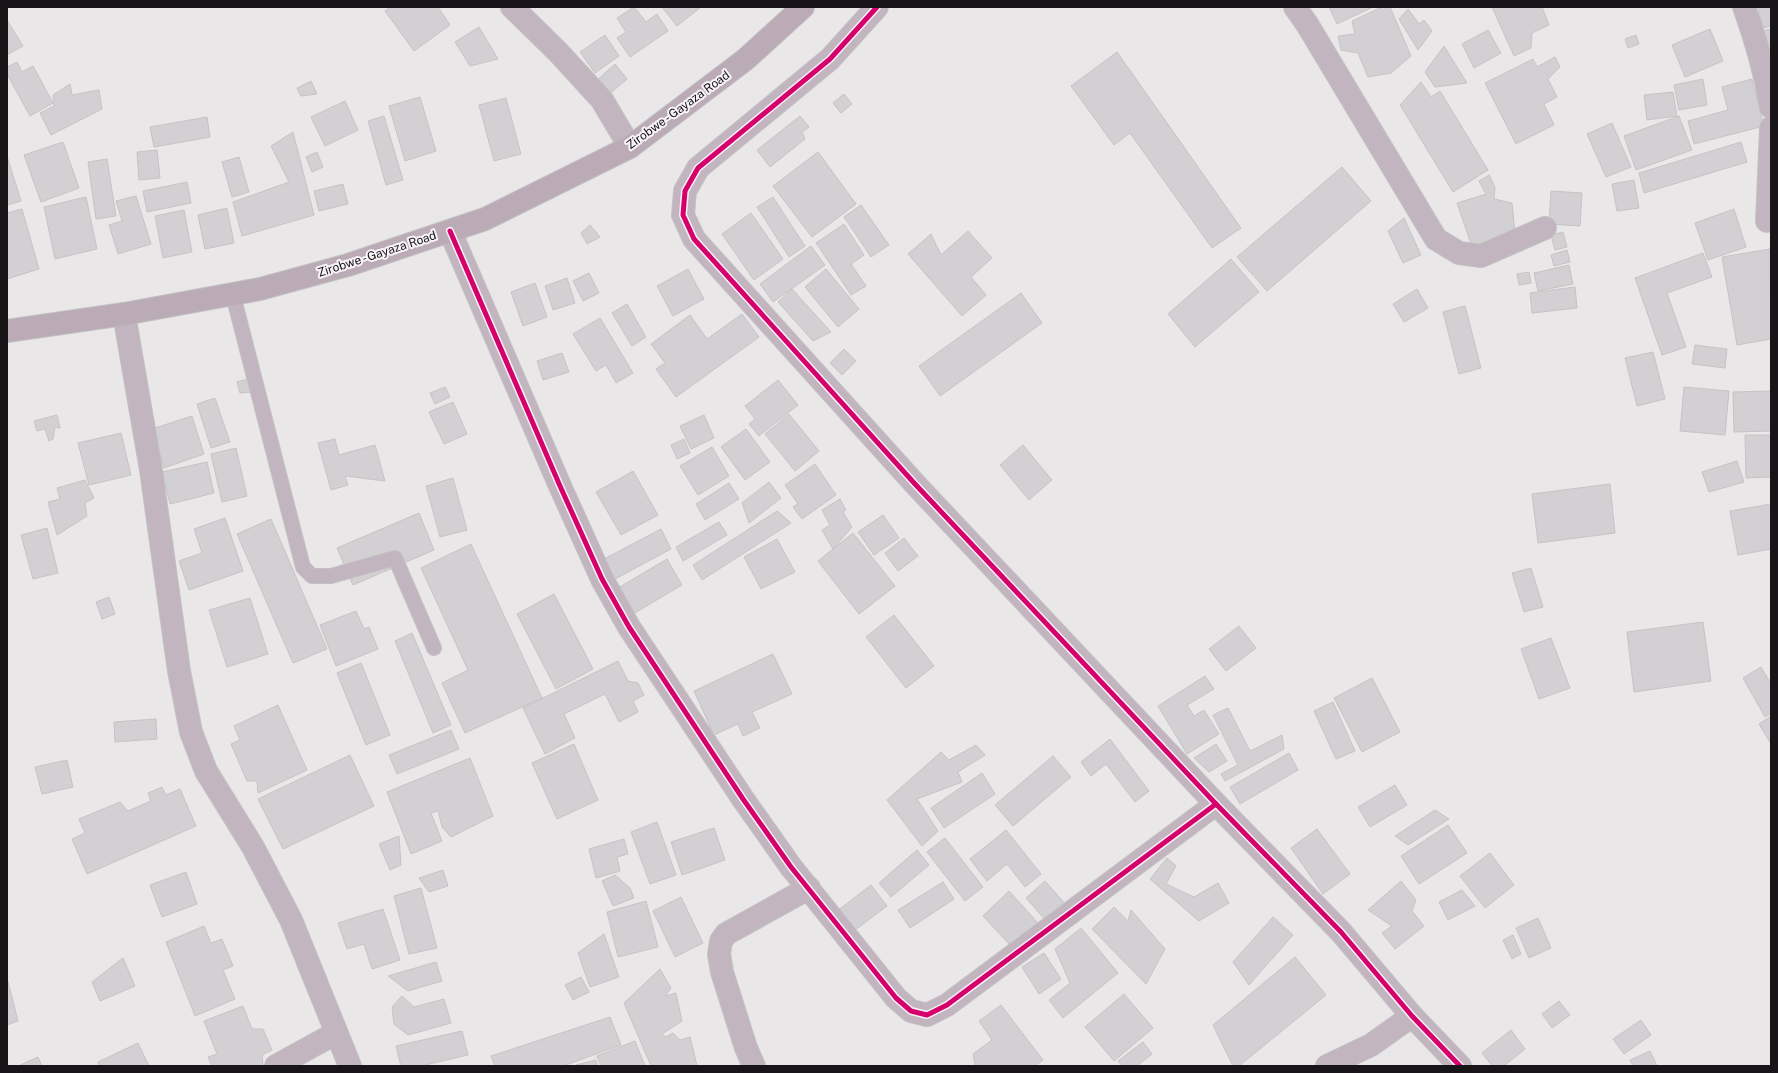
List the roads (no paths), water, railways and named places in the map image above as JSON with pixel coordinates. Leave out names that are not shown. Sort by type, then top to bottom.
[{"type":"street","points":[[512,7],[558,52],[602,100],[630,147]]},
{"type":"street","name":"Zirobwe - Gayaza Road","points":[[7,331],[124,314],[260,289],[348,265],[485,219],[630,147],[746,59],[803,7]]},
{"type":"street","points":[[877,7],[830,59],[698,168],[685,191],[683,215],[694,239],[915,484],[1216,804],[1341,932],[1412,1016],[1460,1066]]},
{"type":"street","points":[[1295,7],[1307,24],[1436,239],[1459,253],[1481,256],[1545,228]]},
{"type":"street","points":[[1744,7],[1754,34],[1765,73],[1771,107]]},
{"type":"street","points":[[1767,221],[1771,128]]},
{"type":"street","points":[[450,231],[557,479],[602,578],[629,627],[734,786],[791,867],[896,998],[911,1011],[927,1015],[947,1005],[1216,804]]},
{"type":"street","points":[[124,314],[151,470],[179,671],[191,732],[206,771],[252,847],[292,920],[350,1066]]},
{"type":"street","points":[[754,1066],[746,1048],[722,972],[719,954],[721,941],[726,934],[809,888]]},
{"type":"street","points":[[1327,1066],[1371,1045],[1412,1016]]},
{"type":"street","points":[[276,1066],[336,1032]]},
{"type":"lane","points":[[233,295],[303,567],[312,576],[331,576],[395,558],[434,648]]}]
